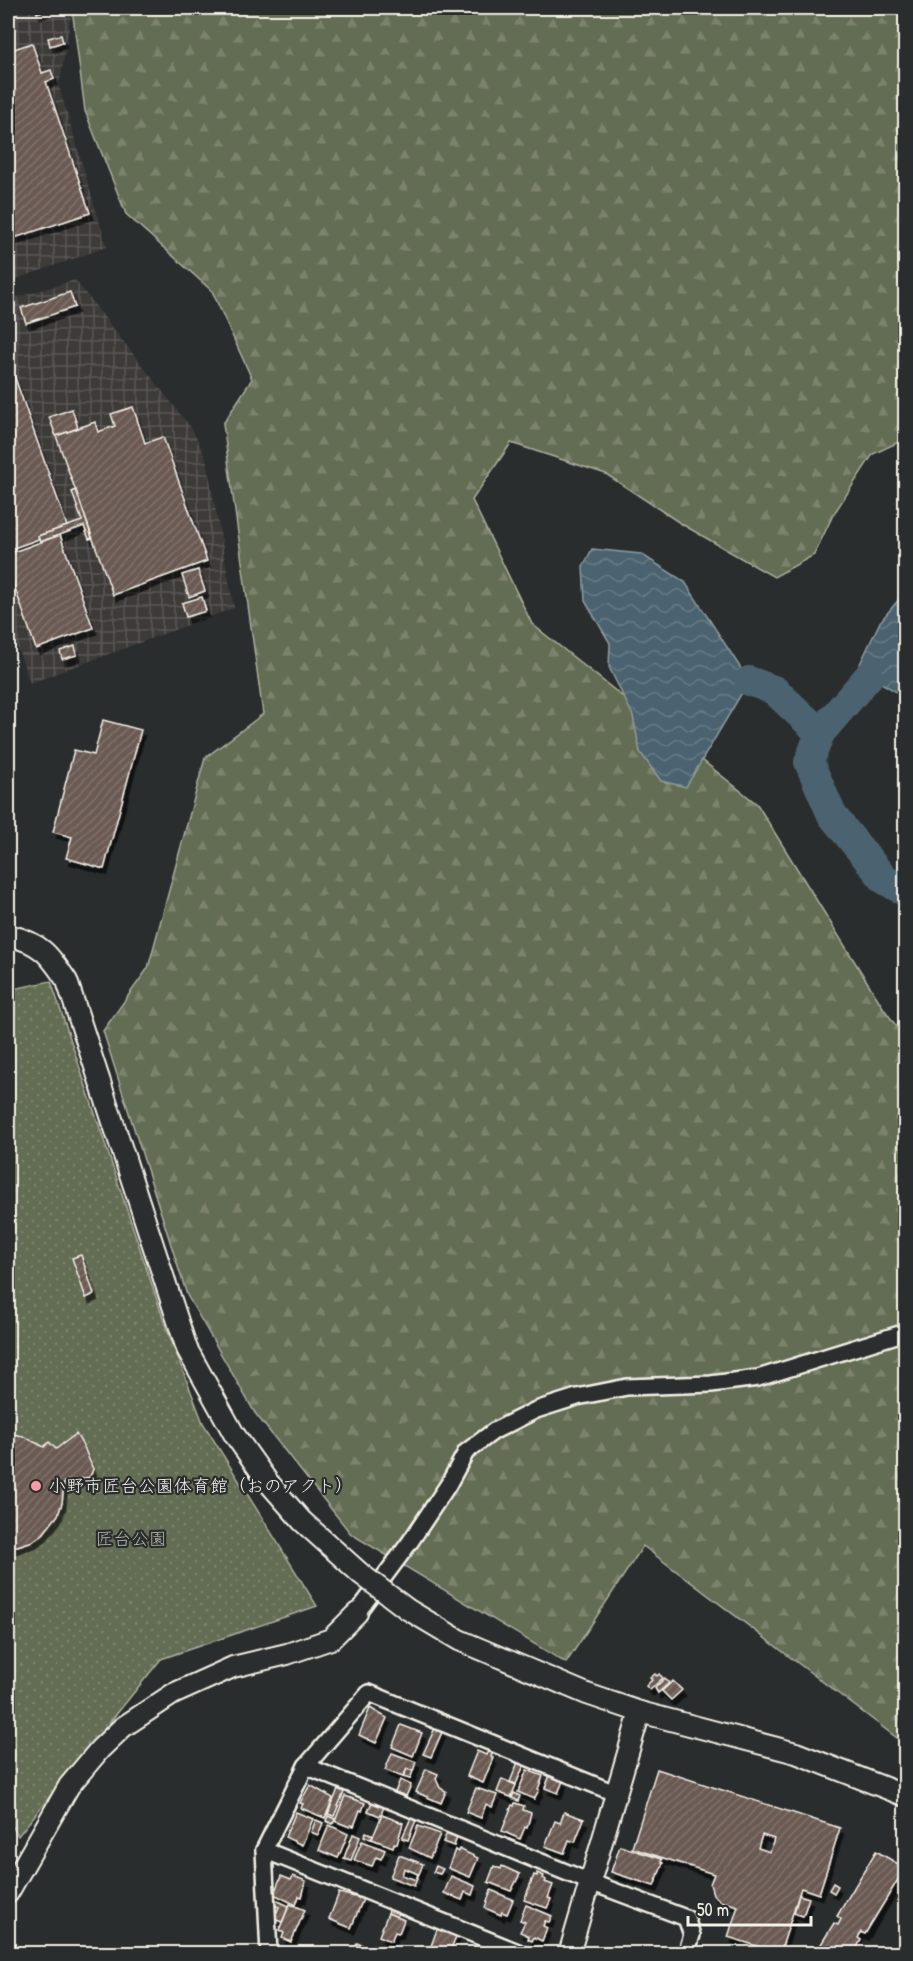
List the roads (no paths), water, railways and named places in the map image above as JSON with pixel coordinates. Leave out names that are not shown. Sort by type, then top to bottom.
[{"type":"street","points":[[8,935],[25,939],[49,954],[67,981],[187,1348],[234,1434],[268,1482],[302,1521],[361,1574],[407,1609],[459,1640],[588,1694],[640,1712],[796,1753],[906,1796]]},
{"type":"street","points":[[8,1893],[69,1786],[100,1749],[123,1727],[173,1694],[232,1667],[287,1654],[331,1639],[357,1613],[416,1532],[448,1485],[466,1452],[494,1431],[536,1410],[577,1397],[627,1387],[711,1384],[758,1378],[906,1332]]},
{"type":"street","points":[[273,1952],[264,1850],[306,1766],[369,1693],[617,1794]]},
{"type":"street","points":[[569,1953],[640,1712]]},
{"type":"street","points":[[306,1766],[590,1882],[686,1918],[692,1935],[686,1953]]},
{"type":"street","points":[[264,1850],[523,1953]]},
{"type":"water","points":[[592,549],[641,554],[685,582],[749,681],[686,787],[661,781],[640,752],[633,716],[609,667],[610,643],[585,601],[583,567]]},
{"type":"water","points":[[905,592],[905,697],[869,676],[859,666],[880,622]]},
{"type":"waterway","points":[[820,733],[869,676]]},
{"type":"waterway","points":[[749,681],[774,690],[820,733],[809,762],[832,815],[884,879],[906,892]]},
{"type":"place","name":"小野市匠台公園体育館（おのアクト）","points":[[36,1486]]},
{"type":"park label","name":"匠台公園","points":[[131,1539]]}]
